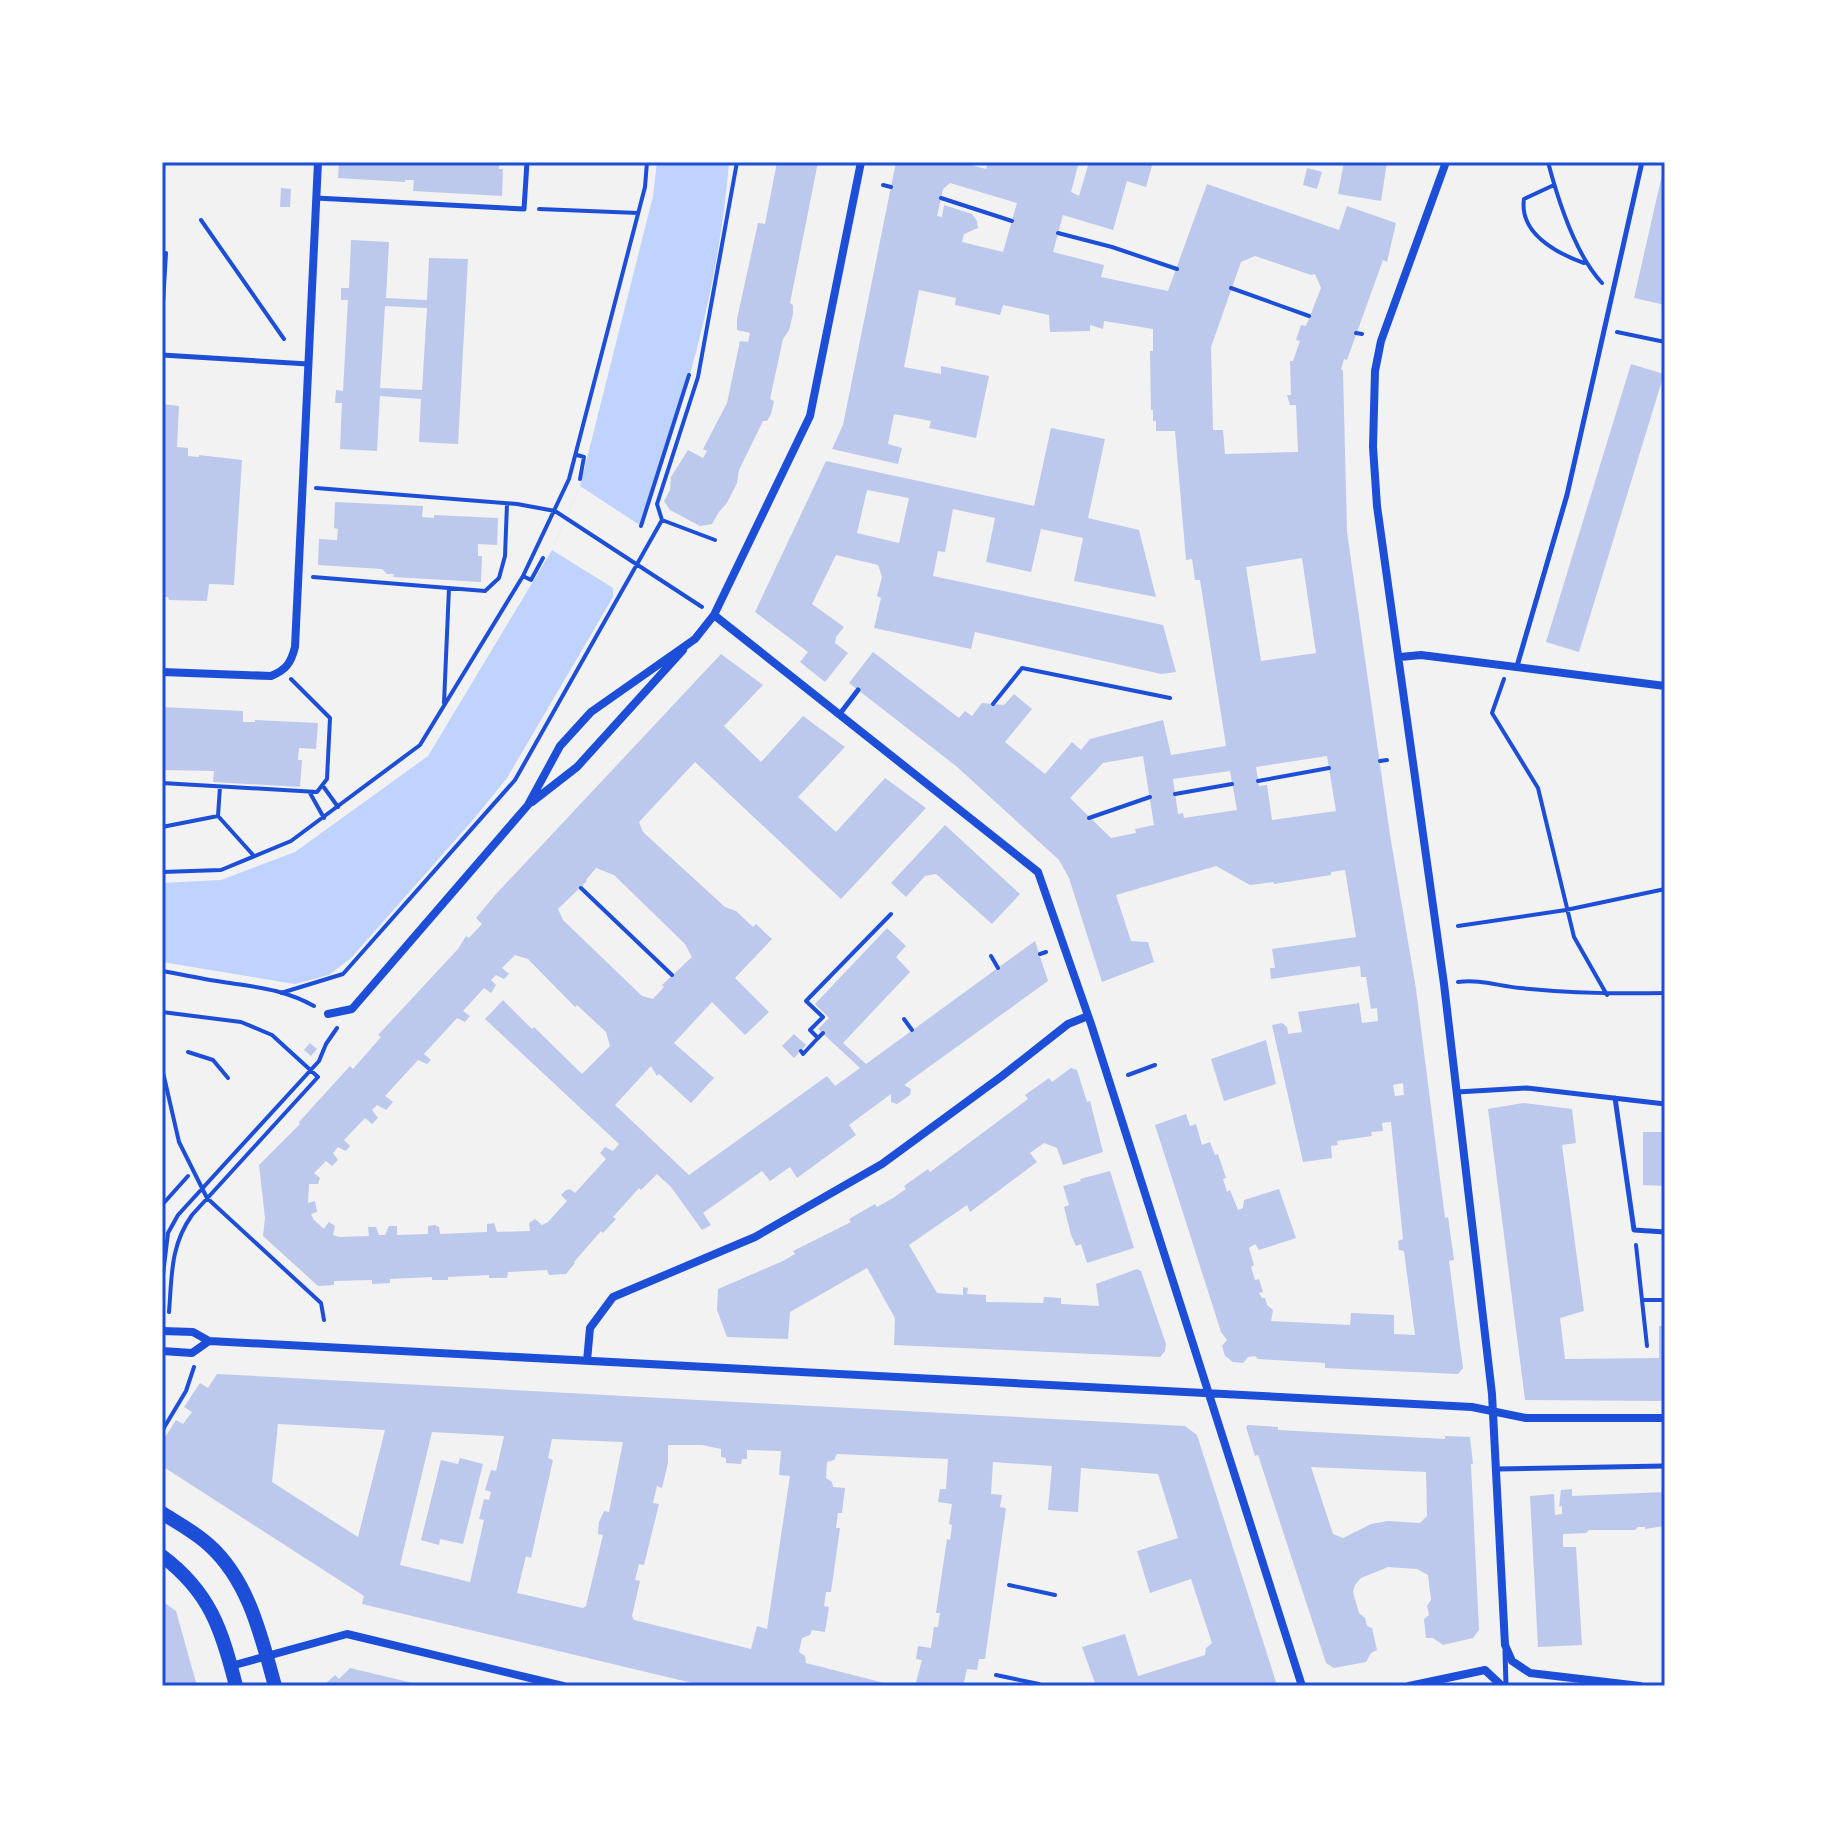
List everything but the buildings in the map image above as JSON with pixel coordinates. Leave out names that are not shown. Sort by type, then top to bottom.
[{"type":"main road","points":[[162,1513],[202,1539],[226,1563],[252,1611],[275,1686]]},
{"type":"main road","points":[[162,1556],[191,1581],[207,1603],[224,1639],[236,1686]]},
{"type":"street","points":[[162,672],[271,676],[284,671],[292,660],[318,162]]},
{"type":"street","points":[[328,1014],[352,1009],[528,805],[577,767],[714,615],[810,416],[861,162]]},
{"type":"street","points":[[1446,162],[1381,341],[1375,371],[1373,447],[1377,506],[1444,984],[1494,1412],[1505,1645],[1512,1661],[1530,1673],[1640,1686]]},
{"type":"street","points":[[714,615],[1038,872],[1088,1016],[1302,1686]]},
{"type":"street","points":[[528,805],[560,746],[591,712],[688,644]]},
{"type":"street","points":[[1400,657],[1421,655],[1665,686]]},
{"type":"street","points":[[587,1361],[590,1328],[613,1297],[755,1237],[882,1164],[1068,1024],[1088,1016]]},
{"type":"street","points":[[162,1331],[193,1332],[209,1341],[1472,1407],[1526,1418],[1665,1418]]},
{"type":"street","points":[[162,1351],[192,1353],[209,1341]]},
{"type":"street","points":[[231,1666],[347,1634],[563,1686]]},
{"type":"street","points":[[1409,1686],[1475,1670],[1485,1670],[1504,1686]]},
{"type":"lane","points":[[316,198],[524,209],[527,162]]},
{"type":"lane","points":[[1513,666],[1567,495],[1642,162]]},
{"type":"lane","points":[[162,355],[308,364]]},
{"type":"lane","points":[[839,715],[858,690]]},
{"type":"lane","points":[[1457,1092],[1527,1088],[1665,1104]]},
{"type":"lane","points":[[1615,1098],[1634,1230],[1665,1232]]},
{"type":"lane","points":[[1498,1469],[1665,1466]]},
{"type":"lane","points":[[1504,1686],[1505,1645]]},
{"type":"path","points":[[162,872],[221,870],[291,841],[420,745],[523,576],[555,511],[577,455],[645,187],[647,162]]},
{"type":"path","points":[[281,993],[343,974],[515,780],[638,566],[662,520],[657,504],[698,377],[737,162]]},
{"type":"path","points":[[1548,162],[1585,263],[1612,291]]},
{"type":"path","points":[[883,185],[891,187]]},
{"type":"path","points":[[1554,185],[1524,199],[1522,209],[1528,229],[1565,256],[1585,263]]},
{"type":"path","points":[[941,198],[1012,221]]},
{"type":"path","points":[[524,209],[638,214]]},
{"type":"path","points":[[201,220],[284,339]]},
{"type":"path","points":[[1058,233],[1177,269]]},
{"type":"path","points":[[162,321],[166,253]]},
{"type":"path","points":[[1231,288],[1309,316]]},
{"type":"path","points":[[1603,329],[1665,342]]},
{"type":"path","points":[[641,526],[689,375]]},
{"type":"path","points":[[577,455],[584,457],[580,479]]},
{"type":"path","points":[[302,488],[322,487],[507,503],[555,511],[714,615]]},
{"type":"path","points":[[298,576],[485,591],[499,578],[505,556],[507,503]]},
{"type":"path","points":[[662,520],[715,540]]},
{"type":"path","points":[[523,576],[531,580],[543,558]]},
{"type":"path","points":[[444,705],[449,588]]},
{"type":"path","points":[[1513,666],[1492,713],[1538,788],[1574,937],[1607,995]]},
{"type":"path","points":[[993,704],[1022,668],[1170,698]]},
{"type":"path","points":[[162,783],[317,792],[327,779],[330,718],[284,671]]},
{"type":"path","points":[[1380,761],[1387,760]]},
{"type":"path","points":[[1258,781],[1329,768]]},
{"type":"path","points":[[1175,794],[1232,784]]},
{"type":"path","points":[[323,786],[339,807]]},
{"type":"path","points":[[220,787],[218,816],[254,856]]},
{"type":"path","points":[[310,793],[324,818]]},
{"type":"path","points":[[1089,818],[1150,797]]},
{"type":"path","points":[[162,827],[218,816]]},
{"type":"path","points":[[581,888],[672,975]]},
{"type":"path","points":[[1458,926],[1566,910],[1665,889]]},
{"type":"path","points":[[818,1038],[810,1030],[823,1017],[806,1001],[891,914]]},
{"type":"path","points":[[1040,954],[1046,952]]},
{"type":"path","points":[[991,956],[998,968]]},
{"type":"path","points":[[162,971],[232,984],[263,986],[297,997],[328,1014]]},
{"type":"path","points":[[1444,984],[1473,980],[1517,988],[1607,995],[1665,993]]},
{"type":"path","points":[[162,1283],[168,1233],[178,1215],[311,1070],[352,1009]]},
{"type":"path","points":[[162,1012],[241,1022],[272,1035],[318,1077],[192,1215],[178,1237],[169,1312]]},
{"type":"path","points":[[904,1019],[912,1030]]},
{"type":"path","points":[[801,1051],[803,1054],[823,1033]]},
{"type":"path","points":[[188,1052],[213,1060],[228,1078]]},
{"type":"path","points":[[301,1060],[307,1053]]},
{"type":"path","points":[[1128,1075],[1155,1065]]},
{"type":"path","points":[[162,1068],[179,1142],[207,1198],[321,1303],[324,1320]]},
{"type":"path","points":[[162,1205],[188,1176]]},
{"type":"path","points":[[1634,1230],[1647,1346]]},
{"type":"path","points":[[162,1231],[178,1237]]},
{"type":"path","points":[[1642,1300],[1665,1300]]},
{"type":"path","points":[[162,1431],[186,1391],[194,1367]]},
{"type":"path","points":[[1009,1585],[1055,1595]]},
{"type":"path","points":[[996,1675],[1039,1684]]},
{"type":"water","points":[[657,162],[729,162],[723,216],[703,325],[672,434],[613,588],[613,597],[507,778],[351,958],[329,975],[295,984],[162,962],[162,883],[221,880],[295,852],[428,756],[552,550],[580,486],[653,196]]},
{"type":"pier","points":[[580,486],[641,526],[613,588],[552,550]]}]
